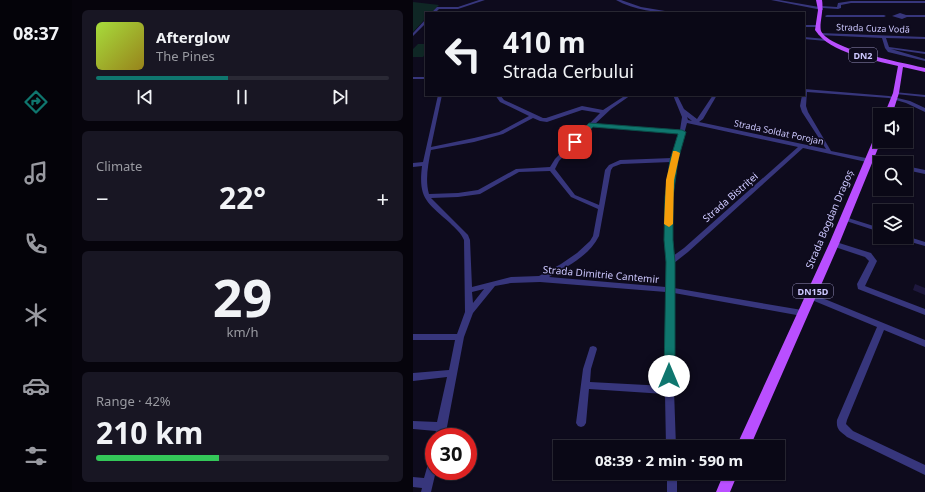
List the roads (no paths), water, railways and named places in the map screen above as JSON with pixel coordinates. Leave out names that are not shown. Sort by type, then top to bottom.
[{"type":"main road","points":[[819,0],[821,8],[821,16],[818,26],[820,34]]},
{"type":"main road","name":"DN2","points":[[820,34],[836,46],[852,52],[925,70]]},
{"type":"main road","points":[[891,108],[895,96],[900,67],[902,64]]},
{"type":"main road","name":"Strada Bogdan Dragoș","points":[[746,440],[845,219],[874,148]]},
{"type":"main road","points":[[723,492],[728,480]]},
{"type":"street","points":[[434,12],[438,8],[458,8],[483,0]]},
{"type":"street","points":[[612,0],[640,8],[668,12]]},
{"type":"street","points":[[618,0],[627,4]]},
{"type":"street","points":[[773,0],[821,8],[838,8],[840,7],[839,4]]},
{"type":"street","points":[[836,0],[839,4]]},
{"type":"street","points":[[839,4],[859,1],[925,2]]},
{"type":"street","points":[[827,16],[884,16]]},
{"type":"street","points":[[905,16],[925,16]]},
{"type":"street","points":[[413,34],[425,22]]},
{"type":"street","points":[[805,26],[818,26]]},
{"type":"street","name":"Strada Cuza Vodă","points":[[820,34],[925,38]]},
{"type":"street","points":[[884,36],[887,48],[893,52],[925,60]]},
{"type":"street","points":[[805,38],[826,40]]},
{"type":"street","points":[[887,48],[925,53]]},
{"type":"street","points":[[413,78],[425,78]]},
{"type":"street","points":[[805,90],[895,96],[925,96]]},
{"type":"street","points":[[413,425],[442,427],[460,337],[469,312],[467,240],[465,235],[432,203],[424,190],[426,164],[440,96]]},
{"type":"street","points":[[498,96],[502,102],[542,120],[547,120],[582,108],[604,112]]},
{"type":"street","points":[[552,169],[557,160],[604,112],[613,104],[627,96]]},
{"type":"street","points":[[671,440],[669,390],[669,197],[674,160],[685,121],[675,96]]},
{"type":"street","points":[[682,110],[695,120],[695,123],[700,120],[714,96]]},
{"type":"street","points":[[804,96],[803,106],[805,112],[829,150],[828,152]]},
{"type":"street","points":[[895,96],[925,110]]},
{"type":"street","points":[[429,149],[501,133],[533,116]]},
{"type":"street","name":"Strada Soldat Porojan","points":[[685,121],[873,161]]},
{"type":"street","points":[[592,125],[682,132]]},
{"type":"street","name":"Strada Bistriței","points":[[670,262],[686,250],[802,146]]},
{"type":"street","points":[[540,278],[582,252],[592,244],[596,236],[608,170],[611,166],[620,162],[674,160]]},
{"type":"street","points":[[413,165],[426,164]]},
{"type":"street","points":[[427,196],[458,195],[479,192],[517,170],[552,169]]},
{"type":"street","points":[[552,169],[573,196],[601,208]]},
{"type":"street","points":[[913,169],[925,172]]},
{"type":"street","points":[[845,219],[873,228]]},
{"type":"street","points":[[913,240],[925,244]]},
{"type":"street","points":[[834,244],[868,255],[873,261],[861,284],[861,287],[925,312]]},
{"type":"street","name":"Strada Dimitrie Cantemir","points":[[469,290],[519,279],[540,278],[670,290],[802,313]]},
{"type":"street","points":[[469,312],[493,284]]},
{"type":"street","points":[[811,296],[881,327],[925,344]]},
{"type":"street","points":[[881,327],[842,420],[841,426],[850,434],[925,470]]},
{"type":"street","points":[[413,337],[460,337]]},
{"type":"street","points":[[581,423],[587,369],[593,349]]},
{"type":"street","points":[[413,377],[453,374]]},
{"type":"street","points":[[585,385],[669,390]]},
{"type":"street","points":[[672,480],[673,492]]},
{"type":"street","points":[[413,482],[428,488]]}]
